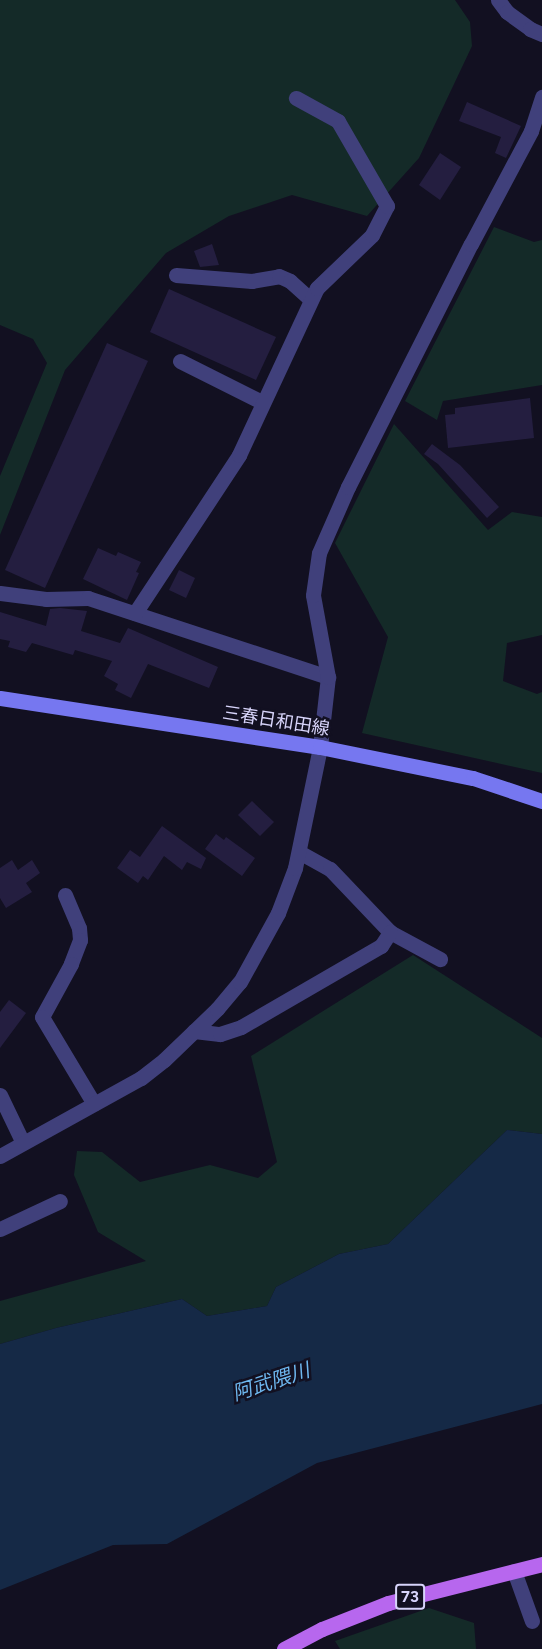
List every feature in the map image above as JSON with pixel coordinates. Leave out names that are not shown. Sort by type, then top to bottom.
[{"type":"main road","name":"三春日和田線","points":[[0,698],[320,747],[473,778],[542,801]]},
{"type":"main road","name":"73","points":[[284,1649],[322,1629],[388,1603],[542,1564]]},
{"type":"street","points":[[498,0],[507,12],[530,29],[542,34]]},
{"type":"street","points":[[0,1156],[141,1078],[194,1032],[240,982],[278,913],[299,852],[320,747],[328,677],[313,595],[319,553],[348,487],[531,131],[542,97]]},
{"type":"street","points":[[135,613],[239,455],[317,288],[372,235],[387,206],[338,121],[296,98]]},
{"type":"street","points":[[176,275],[252,280],[279,276],[290,281],[311,300]]},
{"type":"street","points":[[180,361],[262,402]]},
{"type":"street","points":[[0,593],[46,599],[88,598],[328,677]]},
{"type":"street","points":[[299,852],[330,869],[390,932],[440,959]]},
{"type":"street","points":[[65,895],[79,928],[80,940],[74,958],[42,1017],[94,1104]]},
{"type":"street","points":[[194,1032],[220,1034],[241,1027],[381,946],[390,932]]},
{"type":"street","points":[[0,1095],[23,1143]]},
{"type":"street","points":[[0,1229],[60,1200]]},
{"type":"street","points":[[514,1570],[532,1620]]},
{"type":"green space","points":[[0,0],[455,0],[470,22],[472,46],[419,158],[367,216],[292,195],[229,216],[166,253],[65,370],[0,535],[0,476],[47,363],[33,339],[0,325]]},
{"type":"green space","points":[[494,227],[534,242],[542,240],[542,385],[443,401],[437,420],[405,401]]},
{"type":"green space","points":[[394,424],[488,530],[512,512],[542,517],[542,635],[507,643],[503,681],[537,694],[542,692],[542,773],[362,733],[388,637],[335,543]]},
{"type":"green space","points":[[413,955],[542,1038],[542,1134],[507,1130],[388,1244],[339,1254],[276,1287],[267,1306],[207,1316],[182,1299],[56,1328],[0,1344],[0,1301],[146,1261],[98,1232],[74,1175],[77,1151],[102,1152],[140,1182],[210,1165],[258,1178],[277,1162],[251,1056]]},
{"type":"green space","points":[[429,1608],[474,1623],[476,1649],[340,1649],[335,1641]]},
{"type":"water","name":"阿武隈川","points":[[507,1130],[542,1134],[542,1404],[317,1463],[167,1544],[113,1545],[0,1590],[0,1344],[56,1328],[182,1299],[207,1316],[267,1306],[276,1287],[339,1254],[388,1244]]},
{"type":"building","points":[[467,102],[521,126],[506,158],[495,153],[501,137],[459,121]]},
{"type":"building","points":[[440,153],[461,167],[440,200],[419,185]]},
{"type":"building","points":[[212,244],[219,265],[200,267],[194,251]]},
{"type":"building","points":[[169,289],[276,337],[256,380],[150,332]]},
{"type":"building","points":[[107,343],[148,361],[45,588],[5,570]]},
{"type":"building","points":[[530,398],[534,438],[448,448],[445,415],[455,414],[455,408]]},
{"type":"building","points":[[432,444],[460,465],[499,507],[487,518],[438,464],[424,454]]},
{"type":"building","points":[[98,548],[116,556],[118,552],[141,562],[136,572],[139,573],[127,600],[83,579]]},
{"type":"building","points":[[179,570],[195,578],[186,598],[169,590]]},
{"type":"building","points":[[50,609],[87,611],[81,631],[120,643],[128,628],[218,667],[209,688],[148,664],[131,698],[115,690],[118,684],[104,676],[112,661],[75,650],[73,655],[32,643],[26,652],[8,647],[10,641],[0,639],[0,612],[46,626]]},
{"type":"building","points":[[252,801],[274,822],[260,836],[238,815]]},
{"type":"building","points":[[162,826],[206,858],[201,869],[187,862],[182,870],[164,856],[148,880],[143,876],[138,883],[117,868],[130,850],[140,857]]},
{"type":"building","points":[[216,834],[224,840],[226,837],[255,858],[242,876],[205,849]]},
{"type":"building","points":[[12,860],[18,870],[32,860],[40,873],[26,883],[32,892],[6,908],[0,898],[0,868]]},
{"type":"building","points":[[9,1000],[26,1013],[0,1048],[0,1012]]}]
